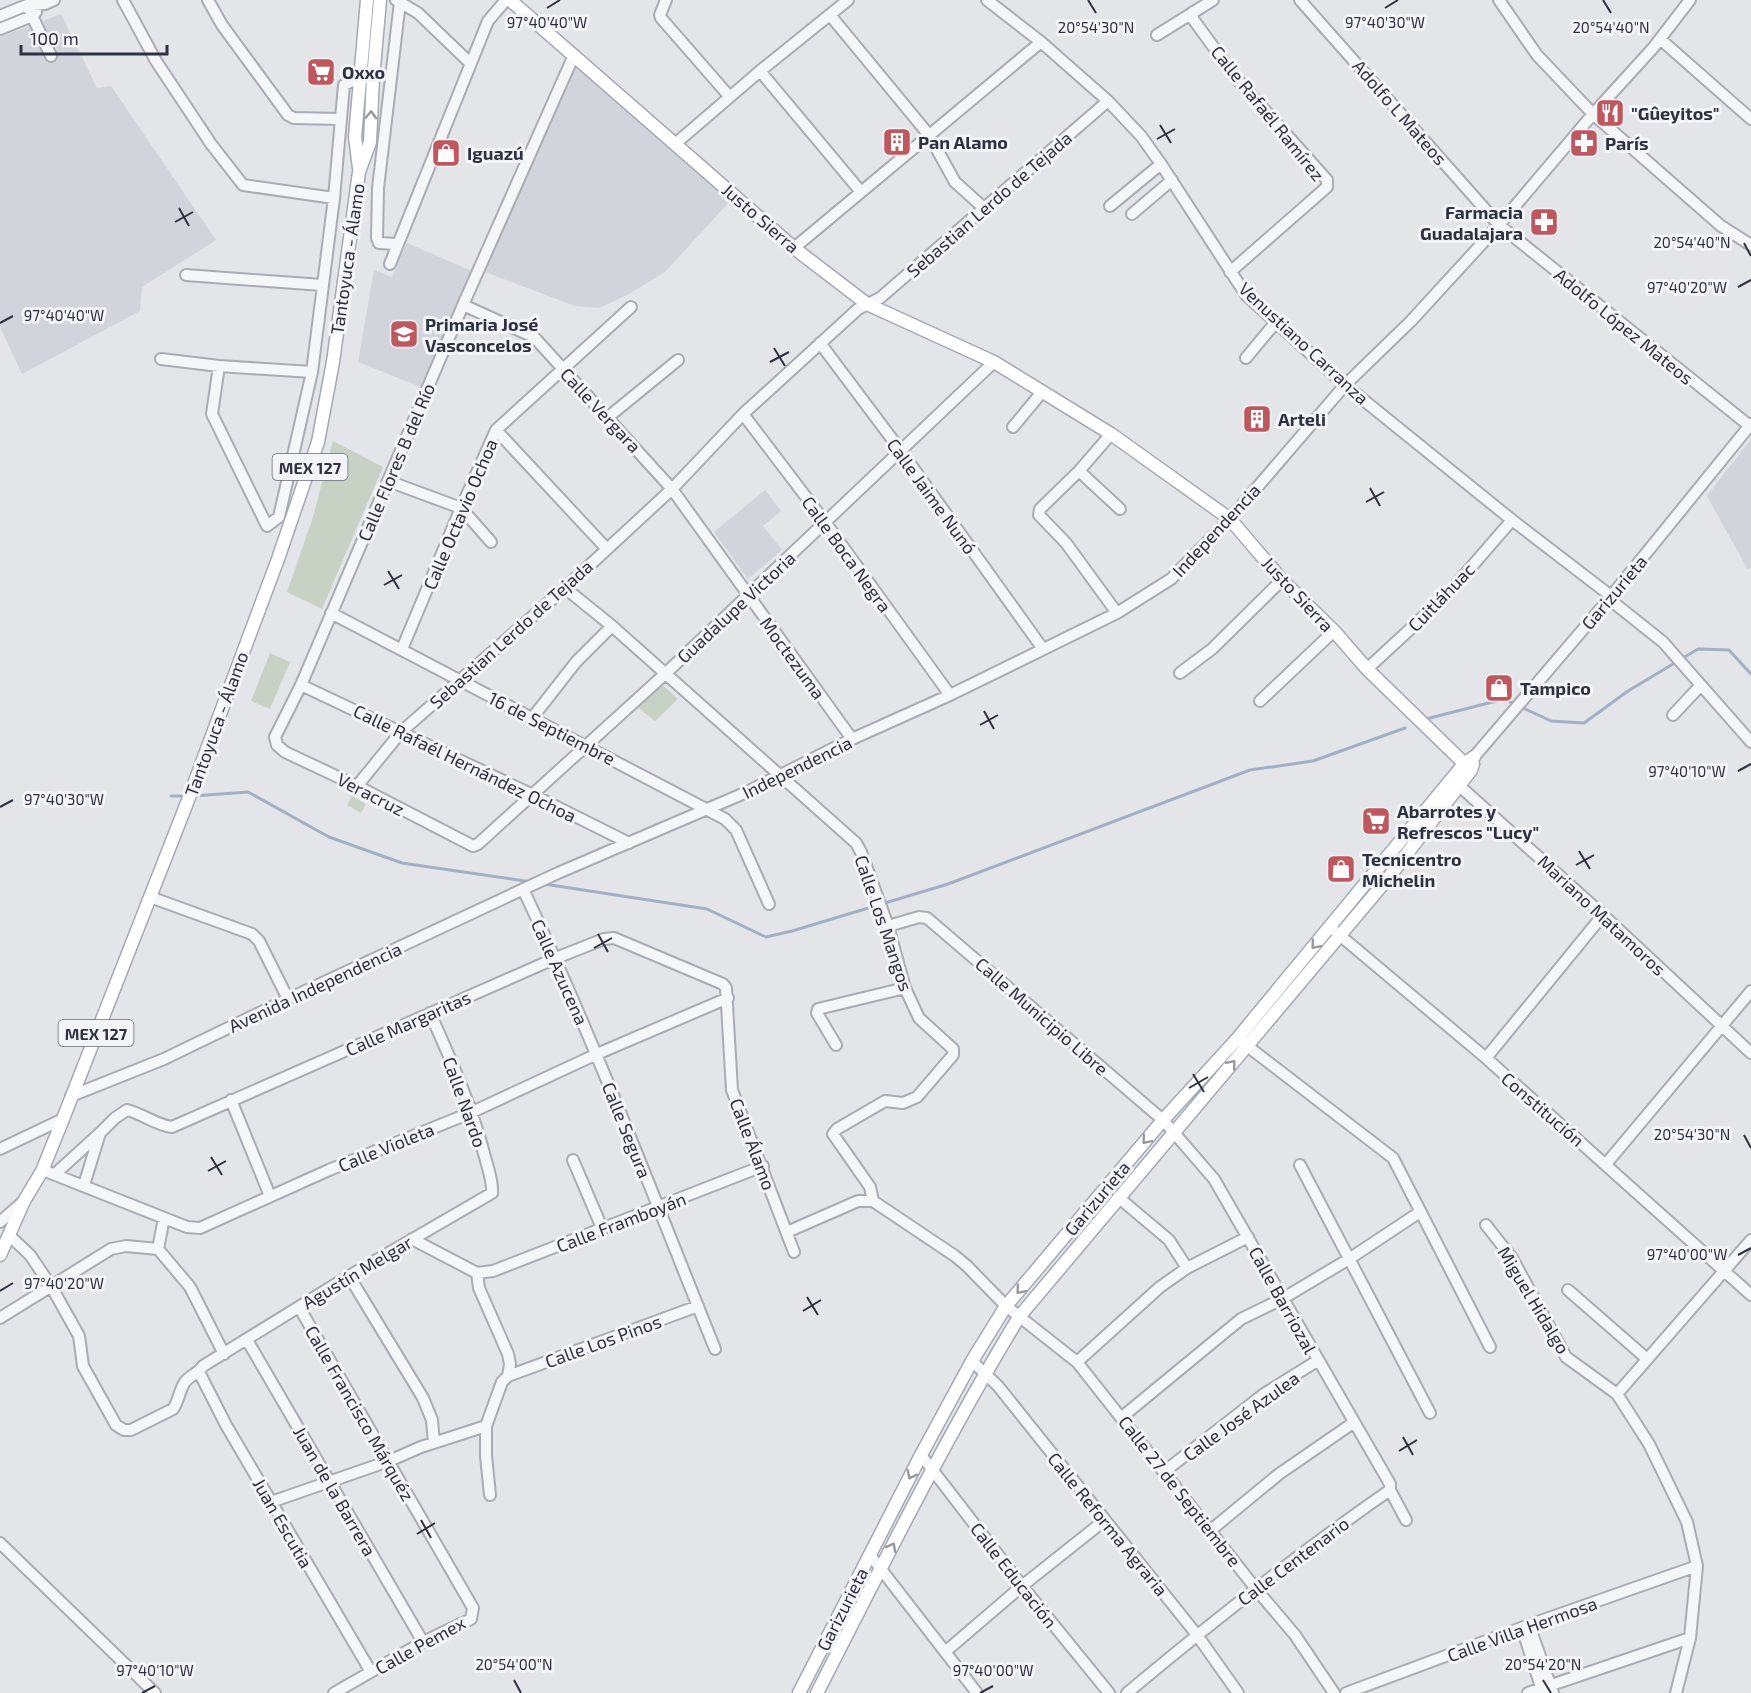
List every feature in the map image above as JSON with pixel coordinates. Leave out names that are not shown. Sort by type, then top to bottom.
[{"type":"main road","name":"MEX 127","points":[[367,0],[367,78]]},
{"type":"main road","name":"MEX 127","points":[[367,78],[380,0]]},
{"type":"main road","name":"Justo Sierra","points":[[508,0],[794,248],[867,304],[994,362],[1112,434],[1230,519],[1282,580],[1334,631],[1366,669],[1470,764]]},
{"type":"main road","name":"Tantoyuca - Álamo","points":[[0,1255],[24,1201],[48,1172],[71,1096],[185,808],[278,559],[318,442],[333,362],[359,172],[355,137],[367,78]]},
{"type":"main road","name":"Garizurieta","points":[[817,1693],[985,1373],[1019,1317],[1174,1133],[1242,1042],[1470,764]]},
{"type":"main road","name":"Garizurieta","points":[[799,1693],[921,1455],[972,1361],[1006,1306],[1163,1120],[1242,1042]]},
{"type":"street","points":[[123,0],[156,61],[211,144],[243,185],[334,198]]},
{"type":"street","points":[[208,0],[222,25],[288,115],[294,118],[340,119]]},
{"type":"street","points":[[390,264],[488,21],[508,0]]},
{"type":"street","points":[[666,0],[660,15],[729,96]]},
{"type":"street","points":[[675,144],[729,96],[848,0]]},
{"type":"street","name":"Venustiano Carranza","points":[[987,0],[1041,42],[1108,101],[1141,136],[1246,295],[1345,385],[1663,642],[1751,742]]},
{"type":"street","points":[[1157,35],[1213,0]]},
{"type":"street","name":"Adolfo L Mateos","points":[[1300,0],[1499,225]]},
{"type":"street","points":[[1499,0],[1537,55],[1593,114],[1721,226],[1751,245]]},
{"type":"street","name":"Independencia","points":[[558,873],[709,810],[852,739],[950,695],[1117,613],[1172,579],[1230,519],[1345,385],[1412,321],[1499,225],[1660,39],[1690,0]]},
{"type":"street","points":[[397,244],[379,243],[377,238],[378,188],[398,1],[418,13],[470,63]]},
{"type":"street","points":[[0,16],[27,5],[49,2]]},
{"type":"street","points":[[0,29],[32,16],[49,2]]},
{"type":"street","points":[[27,5],[51,56]]},
{"type":"street","name":"Calle Rafaél Ramírez","points":[[1193,12],[1193,19],[1236,78],[1327,180],[1327,187],[1230,272]]},
{"type":"street","points":[[830,15],[929,135],[955,182],[985,209]]},
{"type":"street","points":[[1660,39],[1751,119]]},
{"type":"street","points":[[794,248],[1041,42]]},
{"type":"street","name":"Calle Flores B del Río","points":[[275,737],[301,685],[463,304],[574,55]]},
{"type":"street","points":[[760,71],[861,192]]},
{"type":"street","points":[[219,366],[212,414],[267,526],[279,517],[312,372],[334,198],[344,85],[367,78]]},
{"type":"street","name":"Sebastian Lerdo de Tejada","points":[[357,786],[401,732],[566,588],[606,548],[672,489],[743,414],[858,309],[880,298],[1108,101]]},
{"type":"street","points":[[1110,206],[1161,164]]},
{"type":"street","points":[[1132,214],[1172,180]]},
{"type":"street","name":"Adolfo López Mateos","points":[[1499,225],[1750,426]]},
{"type":"street","points":[[186,275],[322,285]]},
{"type":"street","name":"Calle Vergara","points":[[463,304],[534,337],[672,489]]},
{"type":"street","name":"Calle Octavio Ochoa","points":[[402,650],[460,508],[496,430],[632,307]]},
{"type":"street","points":[[1246,358],[1276,322]]},
{"type":"street","name":"Calle Jaime Nunó","points":[[820,344],[1043,649]]},
{"type":"street","points":[[161,359],[219,366],[312,372]]},
{"type":"street","points":[[607,418],[678,360]]},
{"type":"street","name":"Guadalupe Victoria","points":[[473,846],[533,795],[664,674],[994,362]]},
{"type":"street","points":[[1013,427],[1042,392]]},
{"type":"street","name":"Calle Boca Negra","points":[[743,414],[825,522],[950,695]]},
{"type":"street","name":"Garizurieta","points":[[1470,764],[1750,426]]},
{"type":"street","points":[[496,430],[606,548]]},
{"type":"street","points":[[1112,434],[1079,471],[1040,509],[1039,515],[1066,543],[1117,613]]},
{"type":"street","points":[[1079,471],[1120,509]]},
{"type":"street","points":[[388,481],[460,508],[491,542]]},
{"type":"street","name":"Moctezuma","points":[[672,489],[852,739]]},
{"type":"street","name":"Cuitláhuac","points":[[1366,669],[1447,595],[1512,520]]},
{"type":"street","points":[[1180,673],[1212,649],[1282,580]]},
{"type":"street","name":"Calle Los Mangos","points":[[566,588],[612,626],[856,843],[861,852],[886,922],[905,988],[919,1017],[953,1049],[953,1055],[916,1097],[903,1102],[885,1101],[837,1129],[833,1134],[870,1187],[873,1201]]},
{"type":"street","name":"16 de Septiembre","points":[[331,613],[725,819],[736,830],[769,904]]},
{"type":"street","points":[[533,717],[576,662],[612,626]]},
{"type":"street","points":[[1260,701],[1334,631]]},
{"type":"street","name":"Calle Rafaél Hernández Ochoa","points":[[301,685],[629,843]]},
{"type":"street","points":[[1673,715],[1701,685]]},
{"type":"street","name":"Veracruz","points":[[275,737],[277,746],[285,753],[357,786],[473,846]]},
{"type":"street","name":"Mariano Matamoros","points":[[1455,783],[1603,915],[1751,1053]]},
{"type":"street","name":"Avenida Independencia","points":[[71,1096],[164,1059],[558,873]]},
{"type":"street","name":"Calle Azucena","points":[[527,888],[597,1054]]},
{"type":"street","points":[[150,897],[252,934],[259,941],[288,999]]},
{"type":"street","points":[[1486,1058],[1603,915]]},
{"type":"street","name":"Calle Municipio Libre","points":[[886,922],[927,918],[1163,1120]]},
{"type":"street","name":"Constitución","points":[[1335,931],[1486,1058],[1751,1295]]},
{"type":"street","name":"Calle Margaritas","points":[[48,1172],[127,1110],[172,1127],[604,939],[614,938],[723,984]]},
{"type":"street","name":"Calle Álamo","points":[[723,984],[728,998],[732,1090],[794,1252]]},
{"type":"street","points":[[836,1045],[817,1013],[818,1009],[905,988]]},
{"type":"street","points":[[1606,1164],[1751,991]]},
{"type":"street","name":"Calle Violeta","points":[[48,1172],[187,1227],[200,1228],[329,1170],[470,1113],[597,1054],[728,998]]},
{"type":"street","name":"Calle Nardo","points":[[430,1013],[452,1062],[481,1141],[492,1193]]},
{"type":"street","points":[[1242,1042],[1393,1158],[1490,1347]]},
{"type":"street","name":"Calle Segura","points":[[597,1054],[715,1348]]},
{"type":"street","points":[[231,1100],[270,1196]]},
{"type":"street","points":[[0,1149],[63,1119]]},
{"type":"street","name":"Calle Barriozal","points":[[1163,1120],[1214,1179],[1390,1484],[1390,1490],[1406,1520]]},
{"type":"street","points":[[84,1185],[100,1133]]},
{"type":"street","points":[[573,1160],[602,1228]]},
{"type":"street","points":[[1300,1165],[1430,1413]]},
{"type":"street","name":"Calle Framboyán","points":[[477,1273],[493,1271],[763,1166]]},
{"type":"street","name":"Agustín Melgar","points":[[51,1286],[79,1336],[84,1366],[116,1425],[124,1430],[131,1430],[173,1409],[178,1403],[183,1383],[199,1372],[203,1366],[349,1276],[492,1193]]},
{"type":"street","points":[[1118,1197],[1169,1240],[1187,1269]]},
{"type":"street","points":[[0,1222],[24,1201]]},
{"type":"street","points":[[787,1232],[858,1201],[873,1201]]},
{"type":"street","name":"Calle 27 de Septiembre","points":[[873,1201],[955,1256],[1006,1306],[1077,1362],[1295,1635],[1334,1693]]},
{"type":"street","points":[[1122,1417],[1241,1319],[1282,1299],[1349,1259],[1420,1212]]},
{"type":"street","points":[[158,1249],[164,1218]]},
{"type":"street","name":"Miguel Hidalgo","points":[[1486,1225],[1512,1258],[1566,1357],[1617,1394],[1649,1444],[1687,1522],[1697,1566],[1690,1638],[1676,1693]]},
{"type":"street","points":[[10,1236],[30,1254],[51,1286]]},
{"type":"street","points":[[1077,1362],[1160,1287],[1187,1269],[1248,1238]]},
{"type":"street","points":[[412,1239],[477,1273],[479,1288],[508,1354],[510,1364],[508,1376],[502,1382],[486,1426],[490,1496]]},
{"type":"street","points":[[1617,1394],[1751,1240]]},
{"type":"street","points":[[0,1318],[111,1249],[126,1246],[158,1249],[190,1287],[224,1354]]},
{"type":"street","points":[[349,1276],[423,1398],[432,1420],[434,1443]]},
{"type":"street","points":[[1568,1290],[1646,1358]]},
{"type":"street","name":"Calle Los Pinos","points":[[508,1376],[698,1306]]},
{"type":"street","name":"Calle Francisco Márquéz","points":[[299,1307],[389,1461],[473,1613]]},
{"type":"street","name":"Juan de la Barrera","points":[[247,1340],[423,1642]]},
{"type":"street","name":"Calle Reforma Agraria","points":[[972,1361],[998,1386],[1197,1635],[1238,1693]]},
{"type":"street","name":"Calle José Azulea","points":[[1165,1472],[1264,1394],[1317,1361]]},
{"type":"street","name":"Juan Escutia","points":[[199,1372],[226,1425],[371,1672]]},
{"type":"street","points":[[1211,1530],[1279,1474],[1353,1423]]},
{"type":"street","points":[[271,1502],[486,1426]]},
{"type":"street","name":"Calle Educación","points":[[921,1455],[1022,1586],[1109,1693]]},
{"type":"street","name":"Calle Centenario","points":[[1127,1693],[1327,1533],[1390,1490]]},
{"type":"street","points":[[945,1652],[1022,1586],[1105,1520]]},
{"type":"street","points":[[0,1543],[155,1693]]},
{"type":"street","points":[[870,1555],[977,1693]]},
{"type":"street","name":"Calle Villa Hermosa","points":[[1346,1693],[1697,1566]]},
{"type":"street","name":"Calle Pemex","points":[[334,1693],[423,1642],[471,1619],[473,1613]]},
{"type":"street","points":[[1526,1626],[1547,1690]]},
{"type":"street","points":[[1528,1693],[1547,1690],[1690,1638]]},
{"type":"shaded area","points":[[61,14],[97,88],[111,86],[216,240],[142,287],[140,311],[22,374],[0,327],[0,37]]},
{"type":"shaded area","points":[[576,64],[730,201],[665,272],[627,295],[599,308],[575,306],[485,272]]},
{"type":"shaded area","name":"Primaria José Vasconcelos","points":[[407,243],[472,271],[421,387],[358,362],[374,270],[392,277]]},
{"type":"shaded area","points":[[1751,439],[1751,567],[1748,570],[1707,496]]},
{"type":"shaded area","points":[[333,441],[383,467],[322,609],[287,592],[313,517]]},
{"type":"shaded area","points":[[765,490],[781,511],[763,526],[782,550],[748,579],[714,532]]},
{"type":"shaded area","points":[[270,653],[290,662],[270,709],[251,701]]},
{"type":"shaded area","points":[[660,683],[678,699],[655,721],[635,705]]},
{"type":"shaded area","points":[[352,796],[366,804],[361,813],[347,805]]},
{"type":"waterway","points":[[1426,719],[1504,699],[1551,721],[1584,723],[1628,691],[1698,649],[1729,650],[1751,674]]},
{"type":"waterway","points":[[544,884],[707,909],[766,937],[948,884],[1250,770],[1313,761],[1405,728]]},
{"type":"waterway","points":[[193,796],[248,792],[329,837],[402,863],[532,882]]},
{"type":"waterway","points":[[171,796],[187,796]]},
{"type":"place","name":"Oxxo","points":[[321,72]]},
{"type":"place","name":"\"Gûeyitos\"","points":[[1610,113]]},
{"type":"place","name":"Pan Alamo","points":[[897,142]]},
{"type":"place","name":"París","points":[[1584,143]]},
{"type":"place","name":"Iguazú","points":[[446,153]]},
{"type":"place","name":"Farmacia Guadalajara","points":[[1544,222]]},
{"type":"place","name":"Primaria José Vasconcelos","points":[[404,334]]},
{"type":"place","name":"Arteli","points":[[1257,419]]},
{"type":"place","name":"Tampico","points":[[1499,688]]},
{"type":"place","name":"Abarrotes y Refrescos \"Lucy\"","points":[[1376,821]]},
{"type":"place","name":"Tecnicentro Michelin","points":[[1341,869]]}]
